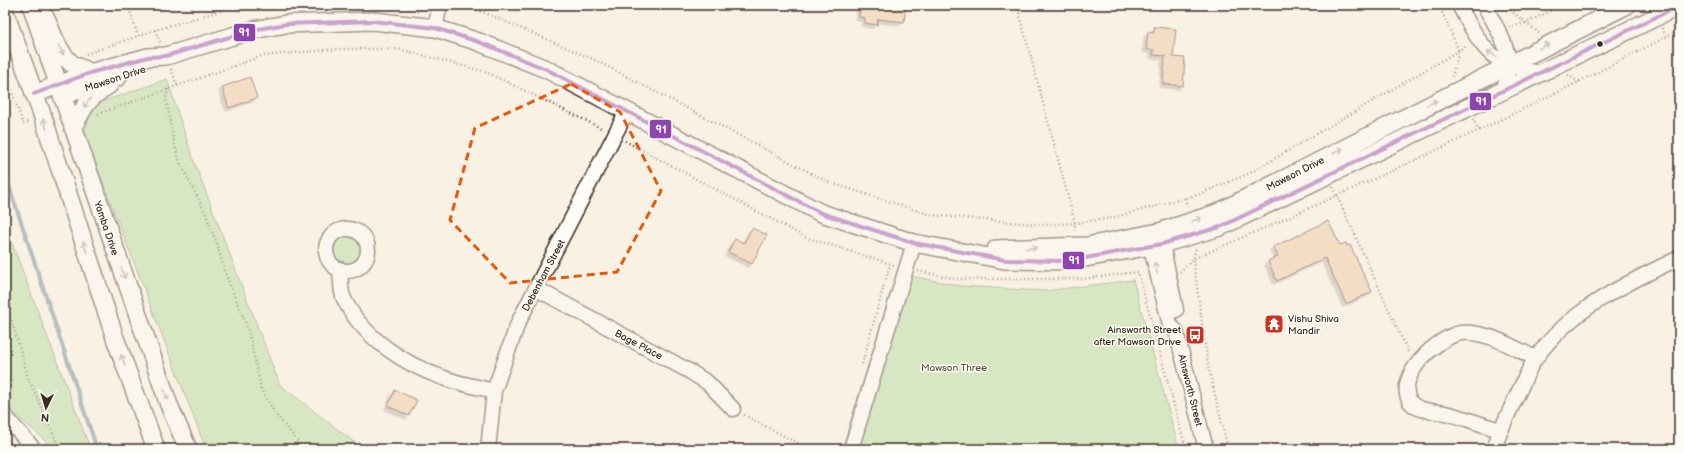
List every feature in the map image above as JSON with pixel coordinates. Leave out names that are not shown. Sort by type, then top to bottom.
[{"type":"main road","name":"Yamba Drive","points":[[31,5],[169,405],[188,449]]},
{"type":"main road","points":[[34,5],[46,17],[62,55],[73,65],[86,70],[90,74]]},
{"type":"main road","name":"Mawson Drive","points":[[60,90],[90,74],[148,57],[166,56],[253,30],[286,24],[373,21],[435,28],[479,42],[546,69],[821,212],[914,243],[1005,260],[1042,262],[1088,259],[1155,239],[1218,213],[1627,5]]},
{"type":"main road","name":"Mawson Drive","points":[[1155,239],[1220,227],[1541,73],[1669,8]]},
{"type":"main road","points":[[5,13],[36,99],[115,338],[156,449]]},
{"type":"main road","name":"Mawson Drive","points":[[60,90],[150,67],[166,56]]},
{"type":"main road","points":[[73,128],[86,103],[97,92],[130,73]]},
{"type":"main road","points":[[36,99],[60,90]]},
{"type":"street","points":[[435,28],[440,5]]},
{"type":"street","points":[[1459,5],[1487,52],[1528,72],[1541,73]]},
{"type":"street","points":[[1484,5],[1506,44],[1509,73],[1502,92]]},
{"type":"street","name":"Debenham Street","points":[[488,449],[494,391],[518,323],[537,289],[627,111]]},
{"type":"street","name":"Ainsworth Street","points":[[1155,239],[1179,324],[1176,331],[1206,449]]},
{"type":"street","points":[[851,449],[914,243]]},
{"type":"street","points":[[1494,449],[1500,430],[1535,358],[1557,333],[1583,311],[1622,286],[1679,258]]},
{"type":"street","points":[[340,269],[343,298],[358,320],[380,344],[412,364],[444,378],[494,391]]},
{"type":"street","name":"Bage Place","points":[[537,289],[689,370],[708,383],[733,409]]},
{"type":"street","points":[[1500,430],[1445,413],[1419,409],[1411,403],[1407,393],[1408,382],[1415,367],[1436,345],[1447,337],[1462,333],[1475,334],[1490,338],[1535,358]]},
{"type":"street","points":[[5,416],[34,449]]},
{"type":"path","points":[[128,5],[138,36]]},
{"type":"path","points":[[85,54],[240,5]]},
{"type":"path","points":[[412,10],[418,12],[428,5]]},
{"type":"path","points":[[457,5],[483,12],[595,60],[828,182],[931,215],[1043,225],[1075,223],[1112,218],[1196,195],[1250,173],[1479,39]]},
{"type":"path","points":[[1017,5],[1075,223]]},
{"type":"path","points":[[1439,5],[1459,50],[1452,79],[1458,90]]},
{"type":"path","points":[[1498,30],[1526,23],[1562,5]]},
{"type":"path","points":[[1179,273],[1192,259],[1337,197],[1586,79],[1679,30]]},
{"type":"path","points":[[93,116],[168,88],[262,56],[337,49],[399,49],[486,72],[615,136],[805,237],[890,264],[956,279],[1082,279],[1138,272],[1186,449]]},
{"type":"path","points":[[5,71],[23,124]]},
{"type":"path","points":[[168,88],[166,99],[174,142],[180,163],[205,212],[218,247],[225,273],[248,329],[261,389],[276,415],[296,439],[301,449]]},
{"type":"path","points":[[1468,108],[1479,130]]},
{"type":"path","points":[[1328,176],[1415,367]]},
{"type":"path","points":[[1192,259],[1208,365],[1228,449]]},
{"type":"path","points":[[861,366],[890,264]]},
{"type":"path","points":[[5,297],[28,377],[60,449]]},
{"type":"path","points":[[733,409],[809,449]]},
{"type":"highlighted area","points":[[571,84],[620,112],[661,191],[617,272],[510,283],[450,220],[475,128]]},
{"type":"green space","points":[[167,79],[193,159],[280,385],[363,449],[206,449],[84,133],[93,105]]},
{"type":"green space","points":[[5,225],[90,448],[49,444],[5,405]]},
{"type":"green space","points":[[347,236],[357,240],[361,250],[357,260],[347,264],[337,260],[333,250],[337,240]]},
{"type":"green space","name":"Mawson Three","points":[[897,273],[961,286],[1043,291],[1133,280],[1179,449],[842,449]]},
{"type":"building","points":[[860,5],[906,5],[904,22],[878,19],[877,25],[865,23],[865,18],[859,17]]},
{"type":"building","points":[[1154,27],[1176,29],[1173,57],[1185,58],[1183,86],[1163,84],[1165,56],[1153,55],[1154,50],[1146,49],[1148,32],[1154,33]]},
{"type":"building","points":[[250,77],[257,98],[229,108],[222,87]]},
{"type":"building","points":[[1328,221],[1340,245],[1346,243],[1347,246],[1350,245],[1372,292],[1346,304],[1325,258],[1277,281],[1268,261],[1278,256],[1273,247]]},
{"type":"building","points":[[752,228],[767,235],[752,264],[728,252],[735,239],[744,243]]},
{"type":"building","points":[[395,390],[417,400],[409,416],[388,406]]},
{"type":"waterway","points":[[5,174],[97,449]]},
{"type":"transit line","name":"91","points":[[34,94],[90,73],[148,57],[166,56],[253,30],[286,24],[373,21],[435,28],[479,42],[546,69],[821,213],[914,243],[1005,260],[1069,261],[1162,244],[1220,227],[1679,6]]},
{"type":"place","name":"Vishu Shiva Mandir","points":[[1274,324]]},
{"type":"place","name":"Ainsworth Street after Mawson Drive","points":[[1195,335]]}]
